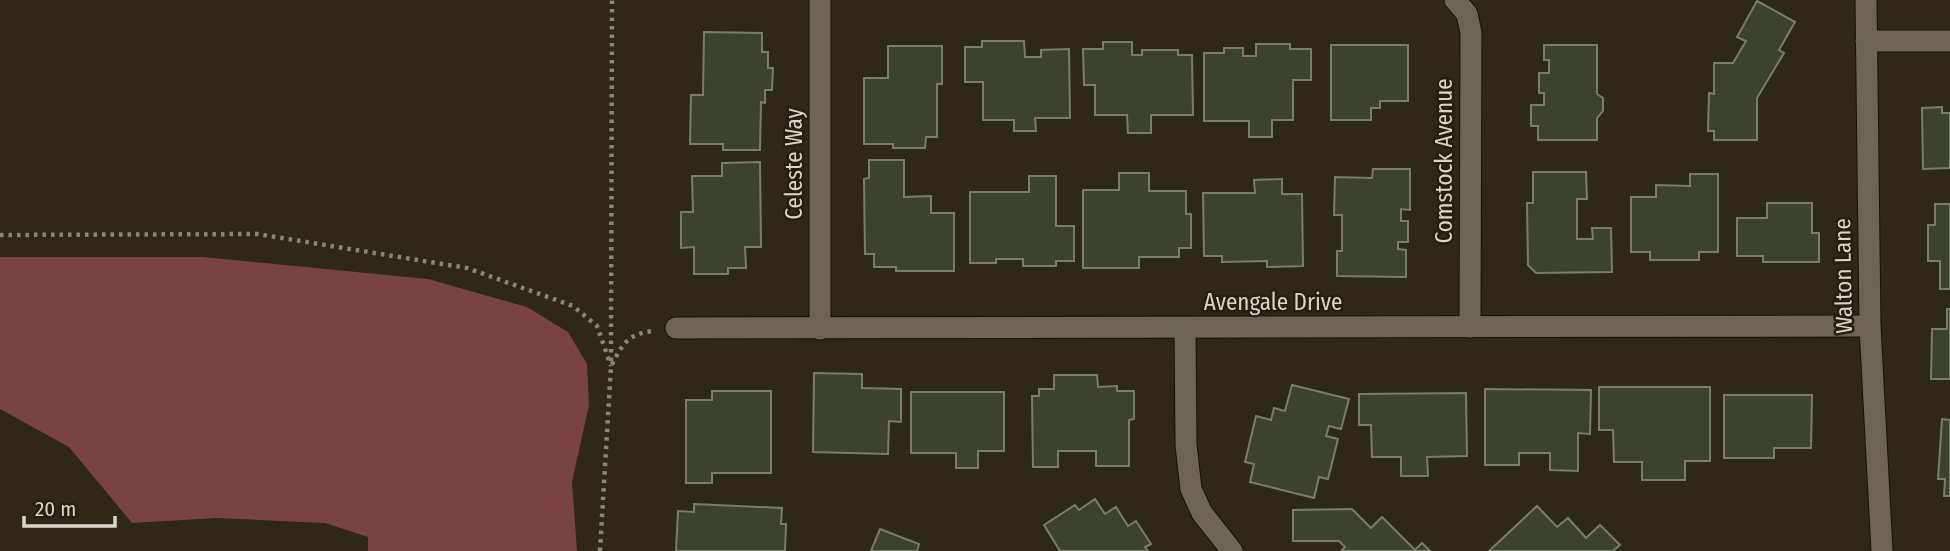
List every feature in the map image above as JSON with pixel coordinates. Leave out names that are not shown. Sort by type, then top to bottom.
[{"type":"street","name":"Celeste Way","points":[[820,0],[820,329]]},
{"type":"street","name":"Comstock Avenue","points":[[1455,0],[1467,15],[1471,33],[1470,327]]},
{"type":"street","name":"Walton Lane","points":[[1866,0],[1870,326],[1882,551]]},
{"type":"street","points":[[1866,41],[1950,41]]},
{"type":"street","name":"Avengale Drive","points":[[676,328],[1870,326]]},
{"type":"street","points":[[1185,328],[1186,444],[1191,489],[1202,513],[1232,551]]},
{"type":"path","points":[[600,551],[611,366],[612,0]]},
{"type":"path","points":[[0,235],[257,233],[467,268],[573,306],[597,326],[611,366]]},
{"type":"path","points":[[611,366],[625,341],[641,332],[676,328]]},
{"type":"shaded area","points":[[0,257],[203,257],[428,279],[527,307],[568,332],[587,364],[589,405],[572,482],[577,551],[368,551],[368,537],[325,523],[216,518],[132,523],[69,447],[0,409]]},
{"type":"building","points":[[1757,1],[1795,22],[1779,50],[1784,53],[1757,98],[1757,140],[1714,140],[1714,131],[1708,131],[1709,93],[1714,94],[1714,63],[1733,63],[1746,41],[1737,37]]},
{"type":"building","points":[[704,32],[762,33],[762,52],[768,52],[768,68],[773,68],[772,90],[765,90],[765,103],[761,102],[760,150],[723,150],[723,144],[690,144],[691,95],[703,95]]},
{"type":"building","points":[[982,41],[1024,41],[1025,57],[1041,57],[1041,50],[1069,49],[1070,118],[1035,118],[1036,131],[1014,131],[1014,120],[983,120],[983,82],[965,82],[965,47],[982,47]]},
{"type":"building","points":[[1103,42],[1132,42],[1132,55],[1142,55],[1142,50],[1178,50],[1178,55],[1192,55],[1193,115],[1151,115],[1151,133],[1128,133],[1127,115],[1095,115],[1095,85],[1084,85],[1083,49],[1103,49]]},
{"type":"building","points":[[1256,44],[1290,44],[1290,49],[1311,49],[1311,80],[1293,80],[1293,120],[1272,120],[1272,137],[1249,137],[1249,121],[1204,121],[1204,53],[1224,53],[1224,48],[1243,48],[1243,56],[1256,56]]},
{"type":"building","points":[[1331,45],[1408,45],[1408,101],[1380,101],[1380,108],[1371,108],[1371,120],[1331,120]]},
{"type":"building","points":[[1544,45],[1597,45],[1597,94],[1603,98],[1603,111],[1597,118],[1597,140],[1538,140],[1538,126],[1531,126],[1531,105],[1544,105],[1544,93],[1539,93],[1539,73],[1549,73],[1549,60],[1544,60]]},
{"type":"building","points":[[888,46],[942,46],[942,84],[937,84],[937,137],[926,137],[925,148],[864,144],[864,78],[888,78]]},
{"type":"building","points":[[1942,107],[1942,113],[1950,113],[1950,168],[1923,169],[1922,108]]},
{"type":"building","points":[[869,160],[904,160],[904,197],[931,196],[931,213],[954,213],[954,271],[896,271],[896,267],[874,267],[874,254],[865,254],[864,179],[869,178]]},
{"type":"building","points":[[760,162],[761,247],[745,247],[746,268],[728,268],[728,274],[694,274],[694,247],[681,248],[681,212],[693,212],[692,176],[722,176],[722,163]]},
{"type":"building","points":[[1373,169],[1410,169],[1410,210],[1401,209],[1401,221],[1408,221],[1408,242],[1398,242],[1398,249],[1406,250],[1406,277],[1337,276],[1337,251],[1342,251],[1342,215],[1334,215],[1335,177],[1372,178]]},
{"type":"building","points":[[1533,172],[1586,172],[1587,199],[1577,199],[1577,239],[1593,239],[1592,228],[1611,228],[1612,272],[1536,273],[1528,265],[1527,203],[1533,203]]},
{"type":"building","points":[[1119,173],[1149,173],[1149,191],[1186,191],[1186,214],[1191,214],[1191,248],[1179,248],[1179,257],[1139,257],[1139,268],[1083,268],[1083,190],[1119,190]]},
{"type":"building","points":[[1690,174],[1718,174],[1718,252],[1699,252],[1699,260],[1650,260],[1650,252],[1631,252],[1631,197],[1656,197],[1656,185],[1690,186]]},
{"type":"building","points":[[1029,176],[1056,176],[1056,226],[1074,226],[1074,261],[1056,261],[1056,266],[1023,266],[1023,259],[970,263],[970,192],[1029,192]]},
{"type":"building","points":[[1282,179],[1282,194],[1302,194],[1303,266],[1267,267],[1267,261],[1222,262],[1222,256],[1204,256],[1203,193],[1255,193],[1254,180]]},
{"type":"building","points":[[1767,203],[1812,203],[1812,233],[1819,233],[1819,262],[1763,262],[1763,256],[1737,256],[1737,218],[1767,218]]},
{"type":"building","points":[[1935,204],[1950,204],[1950,289],[1940,289],[1940,261],[1928,261],[1928,225],[1935,225]]},
{"type":"building","points":[[1947,309],[1950,309],[1950,379],[1931,379],[1932,329],[1947,329]]},
{"type":"building","points":[[814,373],[862,374],[862,388],[901,389],[901,422],[889,421],[888,454],[813,452]]},
{"type":"building","points":[[1054,375],[1097,375],[1098,387],[1117,386],[1117,391],[1134,391],[1134,419],[1129,420],[1129,466],[1096,466],[1096,451],[1058,451],[1058,467],[1033,467],[1032,396],[1039,396],[1039,389],[1054,389]]},
{"type":"building","points":[[1292,385],[1349,399],[1341,429],[1329,426],[1326,436],[1338,439],[1328,479],[1319,477],[1314,498],[1250,482],[1254,464],[1245,462],[1256,416],[1271,420],[1274,408],[1285,411]]},
{"type":"building","points":[[1599,387],[1710,387],[1710,461],[1685,461],[1685,480],[1642,480],[1642,462],[1614,462],[1613,430],[1599,430]]},
{"type":"building","points":[[1485,389],[1591,390],[1590,434],[1578,433],[1578,471],[1550,470],[1550,453],[1519,453],[1519,465],[1485,465]]},
{"type":"building","points":[[712,391],[771,391],[771,473],[712,473],[712,483],[686,483],[686,400],[712,400]]},
{"type":"building","points":[[911,392],[1004,392],[1004,451],[978,451],[978,468],[956,468],[956,453],[911,453]]},
{"type":"building","points":[[1466,393],[1467,456],[1427,457],[1428,476],[1401,476],[1401,457],[1372,457],[1371,425],[1359,425],[1359,394]]},
{"type":"building","points":[[1724,395],[1812,395],[1811,448],[1774,448],[1774,458],[1724,458]]},
{"type":"building","points":[[1942,419],[1950,420],[1950,496],[1944,496],[1945,479],[1938,479]]},
{"type":"building","points":[[1095,499],[1105,514],[1116,507],[1128,526],[1136,521],[1151,544],[1145,547],[1148,551],[1060,551],[1044,525],[1075,505],[1079,510]]},
{"type":"building","points":[[694,504],[782,508],[781,524],[786,524],[785,551],[676,551],[678,511],[694,512]]},
{"type":"building","points":[[1537,506],[1557,527],[1568,518],[1586,538],[1600,525],[1620,545],[1613,551],[1489,551]]},
{"type":"building","points":[[1352,509],[1371,528],[1382,517],[1415,550],[1422,543],[1430,551],[1341,551],[1345,547],[1339,541],[1293,541],[1293,510]]},
{"type":"building","points":[[880,529],[919,544],[917,551],[871,551]]}]
